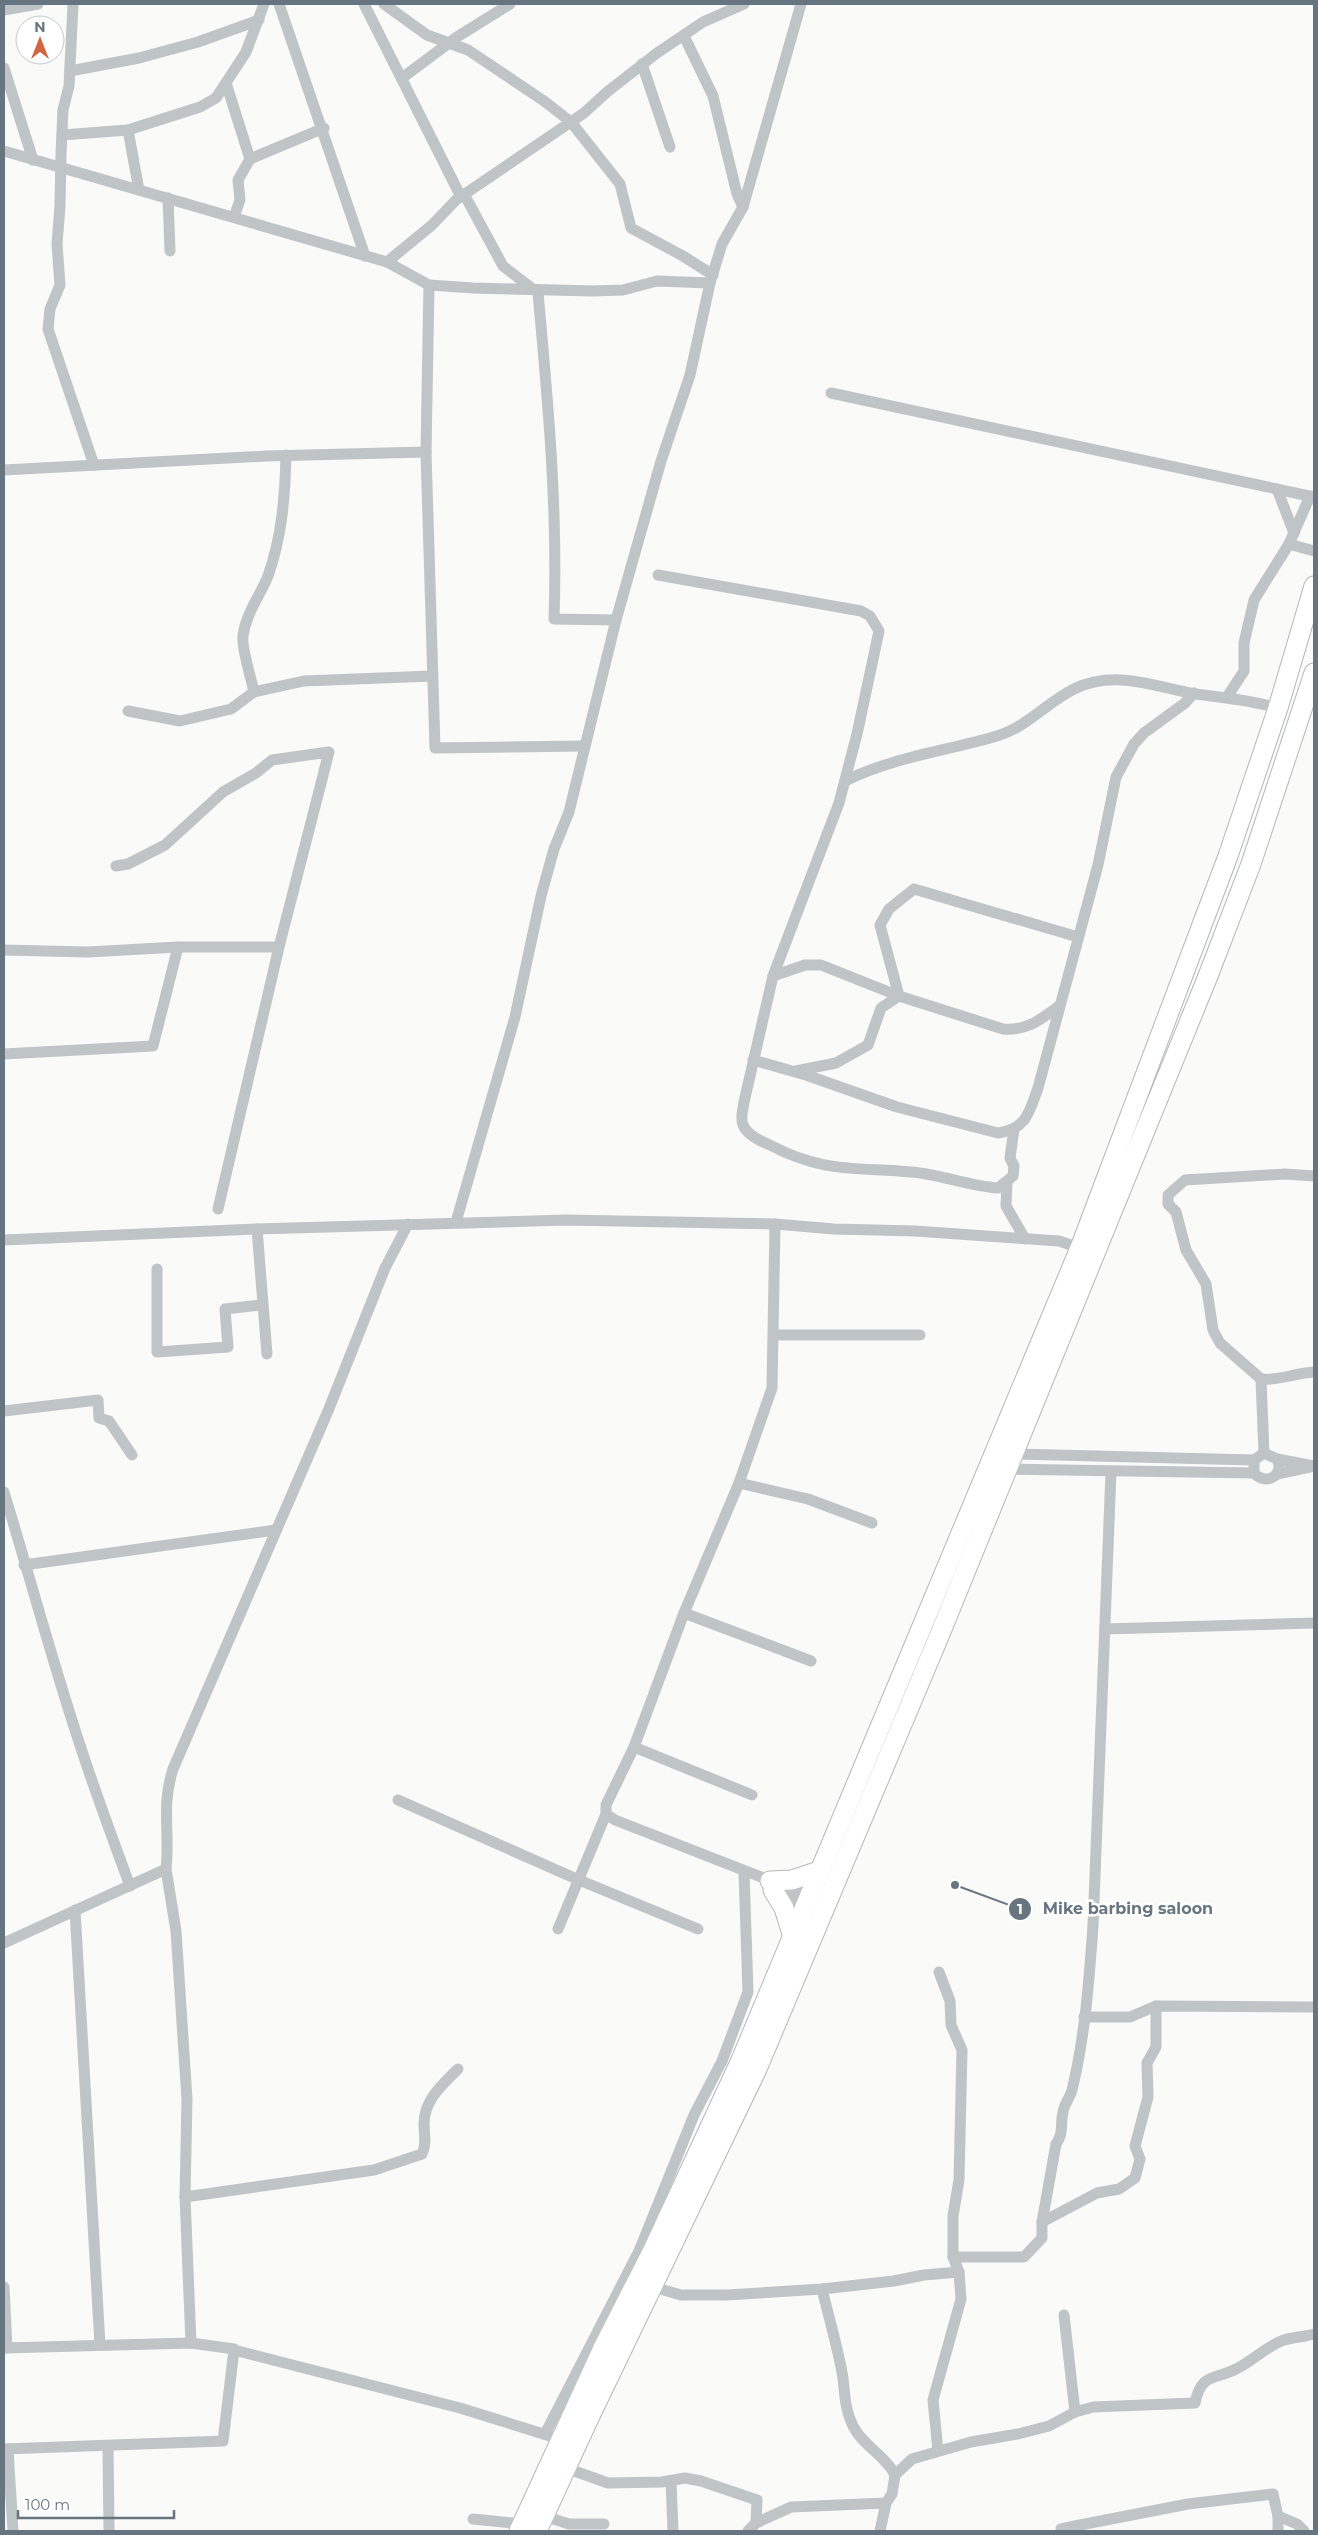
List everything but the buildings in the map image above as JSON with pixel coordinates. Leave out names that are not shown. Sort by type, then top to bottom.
[{"type":"highway","points":[[531,2526],[553,2437],[604,2346],[657,2241],[741,2060],[793,1937],[816,1904],[819,1871],[1080,1248],[1228,856],[1278,708],[1314,586]]},
{"type":"highway","points":[[531,2526],[566,2468],[757,2069],[816,1904],[1011,1461],[1208,976],[1251,864],[1314,673]]},
{"type":"highway","points":[[793,1937],[784,1908],[771,1885],[819,1871]]},
{"type":"street","points":[[4,10],[38,4]]},
{"type":"street","points":[[73,4],[70,71],[63,110],[60,167],[57,244],[60,285],[50,309],[48,329],[94,465]]},
{"type":"street","points":[[62,135],[128,130],[200,107],[216,98],[246,52],[264,4]]},
{"type":"street","points":[[279,4],[324,128],[365,256]]},
{"type":"street","points":[[364,4],[462,196],[503,266],[538,293],[552,442],[555,572],[554,619],[616,620]]},
{"type":"street","points":[[384,4],[427,35],[447,44],[468,50],[544,100],[571,122],[620,184],[631,228],[683,256],[712,279]]},
{"type":"street","points":[[402,78],[447,44],[510,4]]},
{"type":"street","points":[[387,262],[432,225],[462,196],[571,122],[642,64],[703,22],[744,4]]},
{"type":"street","points":[[456,1222],[515,1017],[541,896],[554,849],[569,812],[616,620],[661,461],[690,375],[712,279],[722,244],[743,207],[801,4]]},
{"type":"street","points":[[70,71],[147,56],[198,42],[259,20]]},
{"type":"street","points":[[684,36],[713,96],[737,194],[743,207]]},
{"type":"street","points":[[642,64],[670,147]]},
{"type":"street","points":[[4,68],[33,160]]},
{"type":"street","points":[[226,83],[250,159]]},
{"type":"street","points":[[234,217],[240,200],[238,180],[250,159],[324,128]]},
{"type":"street","points":[[128,130],[139,190]]},
{"type":"street","points":[[4,151],[387,262],[430,285],[530,287],[593,291],[623,290],[657,281],[712,279]]},
{"type":"street","points":[[168,198],[170,251]]},
{"type":"street","points":[[430,285],[426,452],[434,748],[584,746]]},
{"type":"street","points":[[830,393],[1312,496],[1292,539],[1254,600],[1244,643],[1244,671],[1227,697]]},
{"type":"street","points":[[4,470],[286,455],[426,452]]},
{"type":"street","points":[[254,692],[242,637],[250,610],[267,577],[279,538],[285,498],[286,455]]},
{"type":"street","points":[[1277,489],[1292,539],[1314,551]]},
{"type":"street","points":[[658,574],[861,612],[870,616],[879,632],[845,781],[836,812],[773,976],[741,1117],[744,1126],[757,1139],[781,1151],[831,1168],[912,1172],[998,1188],[1013,1176],[1014,1166],[1010,1158],[1014,1130]]},
{"type":"street","points":[[128,711],[180,721],[231,709],[254,692],[304,681],[432,676]]},
{"type":"street","points":[[845,781],[902,759],[997,736],[1033,719],[1074,690],[1093,683],[1127,679],[1278,708]]},
{"type":"street","points":[[753,1060],[795,1071],[897,1107],[998,1133],[1014,1130],[1026,1120],[1038,1088],[1098,865],[1113,785],[1121,766],[1144,734],[1185,703],[1194,693]]},
{"type":"street","points":[[116,866],[128,864],[165,845],[223,792],[256,774],[272,760],[329,752],[279,947],[218,1209]]},
{"type":"street","points":[[899,996],[880,925],[888,909],[914,889],[1078,937]]},
{"type":"street","points":[[4,950],[88,952],[178,947],[279,947]]},
{"type":"street","points":[[4,1054],[153,1046],[178,947]]},
{"type":"street","points":[[773,976],[805,965],[821,965],[899,996],[1003,1029],[1018,1030],[1031,1026],[1059,1006]]},
{"type":"street","points":[[795,1071],[836,1063],[868,1045],[881,1008],[899,996]]},
{"type":"street","points":[[1314,1176],[1285,1174],[1185,1180],[1168,1194],[1168,1204],[1176,1212],[1186,1250],[1206,1284],[1213,1330],[1220,1343],[1261,1379],[1276,1380],[1288,1375],[1314,1372]]},
{"type":"street","points":[[1007,1182],[1006,1206],[1025,1239]]},
{"type":"street","points":[[4,1240],[256,1228],[566,1220],[775,1224],[834,1229],[916,1231],[1059,1241],[1080,1248]]},
{"type":"street","points":[[191,2342],[185,2197],[187,2099],[176,1931],[166,1869],[165,1809],[167,1788],[189,1728],[255,1584],[276,1530],[328,1411],[385,1268],[408,1224]]},
{"type":"street","points":[[558,1929],[606,1814],[606,1805],[634,1747],[684,1613],[739,1483],[772,1388],[775,1224]]},
{"type":"street","points":[[256,1228],[261,1305],[266,1332],[267,1354]]},
{"type":"street","points":[[157,1269],[157,1352],[228,1346],[225,1309],[261,1305]]},
{"type":"street","points":[[774,1335],[920,1335]]},
{"type":"street","points":[[1261,1379],[1264,1453]]},
{"type":"street","points":[[4,1411],[98,1400],[99,1418],[109,1421],[132,1455]]},
{"type":"street","points":[[1011,1461],[1254,1460],[1264,1453],[1271,1454],[1276,1459],[1279,1465],[1277,1474],[1272,1479],[1258,1478],[1254,1473],[1254,1460]]},
{"type":"street","points":[[1276,1459],[1314,1466]]},
{"type":"street","points":[[1011,1461],[1111,1472],[1254,1473]]},
{"type":"street","points":[[1277,1474],[1314,1466]]},
{"type":"street","points":[[952,2257],[1024,2257],[1042,2238],[1042,2222],[1056,2144],[1062,2136],[1063,2111],[1072,2090],[1084,2017],[1093,1926],[1111,1472]]},
{"type":"street","points":[[739,1483],[808,1499],[872,1523]]},
{"type":"street","points":[[4,1492],[24,1565],[41,1614],[78,1740],[130,1886]]},
{"type":"street","points":[[24,1565],[276,1530]]},
{"type":"street","points":[[684,1613],[811,1661]]},
{"type":"street","points":[[1105,1629],[1314,1623]]},
{"type":"street","points":[[634,1747],[752,1795]]},
{"type":"street","points":[[398,1800],[579,1880],[698,1929]]},
{"type":"street","points":[[606,1814],[816,1904]]},
{"type":"street","points":[[4,1943],[166,1869]]},
{"type":"street","points":[[4,2287],[5,2348],[191,2342],[234,2349],[460,2408],[553,2437],[639,2251],[694,2115],[722,2061],[748,1992],[747,1873]]},
{"type":"street","points":[[75,1910],[100,2345]]},
{"type":"street","points":[[938,2451],[933,2400],[961,2299],[960,2272],[952,2257],[953,2216],[960,2180],[962,2050],[951,2025],[950,2001],[939,1972]]},
{"type":"street","points":[[1084,2017],[1130,2017],[1156,2006],[1314,2007]]},
{"type":"street","points":[[1042,2222],[1097,2193],[1119,2189],[1135,2178],[1140,2159],[1135,2146],[1148,2097],[1147,2063],[1156,2047],[1156,2006]]},
{"type":"street","points":[[185,2197],[374,2170],[422,2154],[425,2148],[424,2117],[428,2105],[434,2094],[458,2069]]},
{"type":"street","points":[[653,2287],[681,2296],[700,2296],[822,2288],[894,2281],[924,2274],[960,2272]]},
{"type":"street","points":[[822,2288],[843,2380],[844,2400],[848,2414],[859,2434],[867,2441],[877,2455],[889,2464],[895,2475],[892,2494],[886,2503],[880,2531]]},
{"type":"street","points":[[1064,2315],[1075,2412]]},
{"type":"street","points":[[895,2475],[912,2459],[972,2442],[1018,2434],[1049,2426],[1075,2412],[1093,2407],[1195,2403],[1198,2390],[1205,2380],[1237,2368],[1256,2354],[1284,2340],[1314,2334]]},
{"type":"street","points":[[13,2531],[6,2449],[223,2441],[234,2350]]},
{"type":"street","points":[[108,2446],[109,2531]]},
{"type":"street","points":[[566,2468],[608,2483],[671,2481],[685,2478],[701,2481],[757,2500],[752,2527]]},
{"type":"street","points":[[671,2481],[673,2531]]},
{"type":"street","points":[[1062,2531],[1061,2529],[1188,2504],[1273,2494],[1278,2516],[1278,2531]]},
{"type":"street","points":[[752,2527],[791,2507],[886,2503]]},
{"type":"street","points":[[1278,2516],[1297,2524],[1304,2531]]},
{"type":"street","points":[[473,2519],[531,2526],[604,2524]]},
{"type":"place","name":"Mike barbing saloon","points":[[955,1885]]}]
